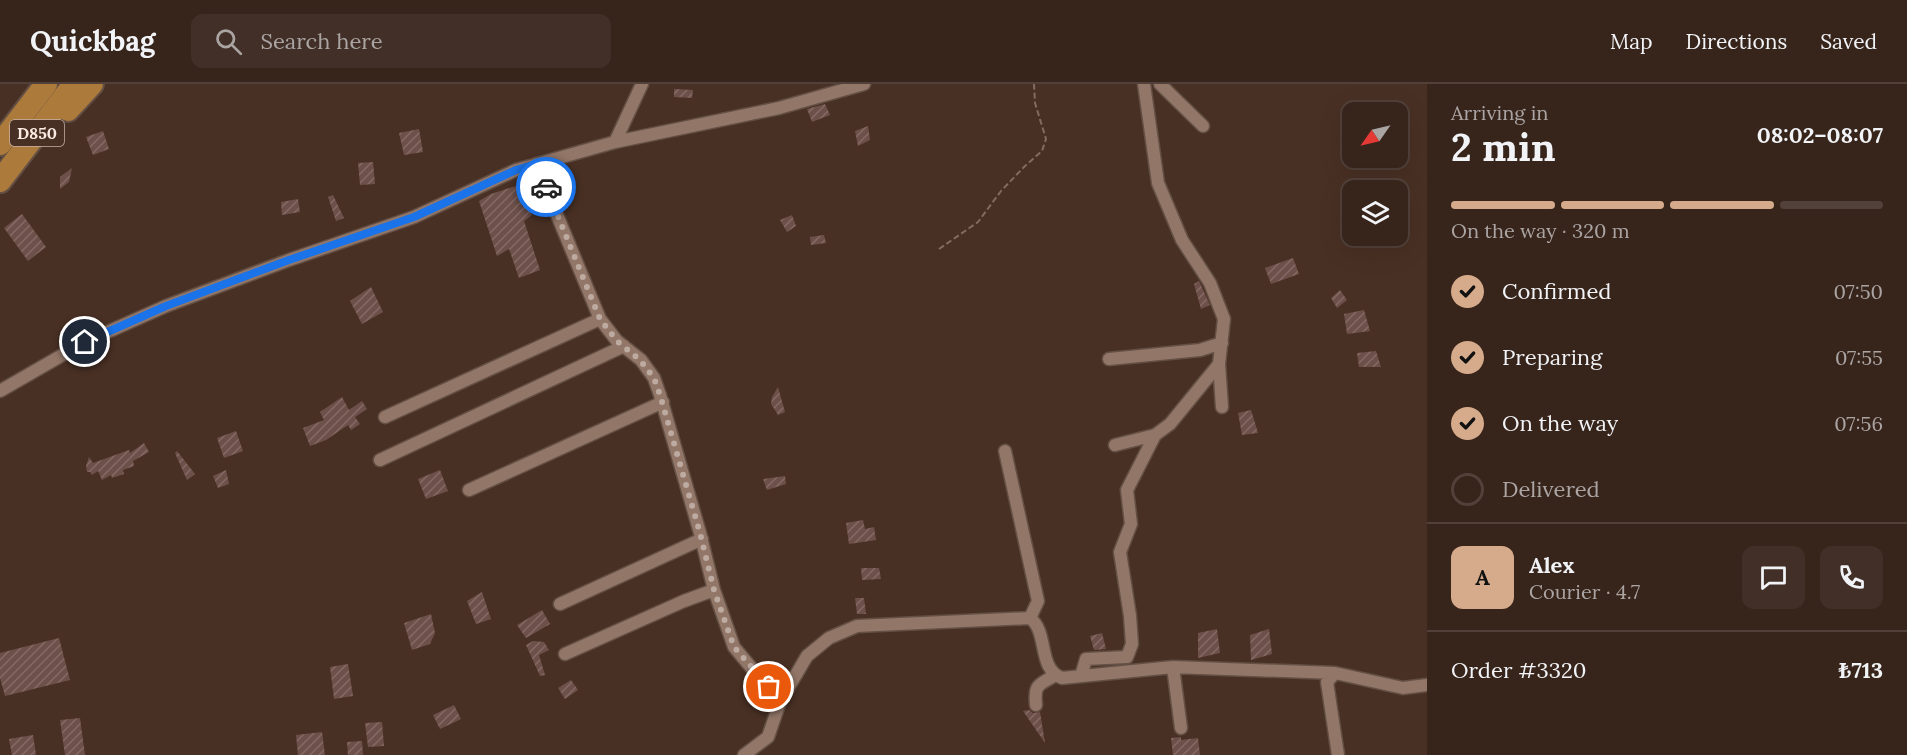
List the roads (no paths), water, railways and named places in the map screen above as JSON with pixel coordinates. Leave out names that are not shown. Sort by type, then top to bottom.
[{"type":"highway","points":[[25,131],[36,84]]},
{"type":"highway","name":"D850","points":[[0,181],[46,84]]},
{"type":"highway","name":"D850","points":[[0,144],[25,131],[74,84]]},
{"type":"highway","points":[[25,131],[73,106],[92,84]]},
{"type":"street","points":[[615,142],[642,84]]},
{"type":"street","points":[[0,391],[85,342],[166,306],[414,217],[516,170],[615,142],[779,108],[864,84]]},
{"type":"street","points":[[1144,84],[1158,183],[1182,240],[1210,283],[1224,319],[1219,364],[1222,406]]},
{"type":"street","points":[[1160,84],[1203,126]]},
{"type":"street","points":[[536,164],[600,319],[640,360],[654,378],[663,402],[714,590],[734,647],[780,702]]},
{"type":"street","points":[[385,417],[600,319]]},
{"type":"street","points":[[1109,359],[1200,350],[1222,343]]},
{"type":"street","points":[[380,460],[624,346]]},
{"type":"street","points":[[1115,445],[1155,435],[1170,424],[1219,364]]},
{"type":"street","points":[[469,490],[663,402]]},
{"type":"street","points":[[1081,676],[1086,659],[1127,657],[1132,644],[1120,552],[1131,524],[1126,490],[1155,435]]},
{"type":"street","points":[[1005,451],[1038,601],[1030,618]]},
{"type":"street","points":[[560,604],[702,540]]},
{"type":"street","points":[[565,654],[714,590]]},
{"type":"street","points":[[744,755],[768,737],[780,702],[807,656],[829,638],[857,626],[1030,618],[1036,622],[1047,664],[1054,676]]},
{"type":"street","points":[[1173,667],[1181,728]]},
{"type":"street","points":[[1036,705],[1035,690],[1039,684],[1054,676],[1062,678],[1173,667],[1335,673],[1403,688],[1427,685]]},
{"type":"street","points":[[1335,673],[1327,682],[1338,755]]}]
